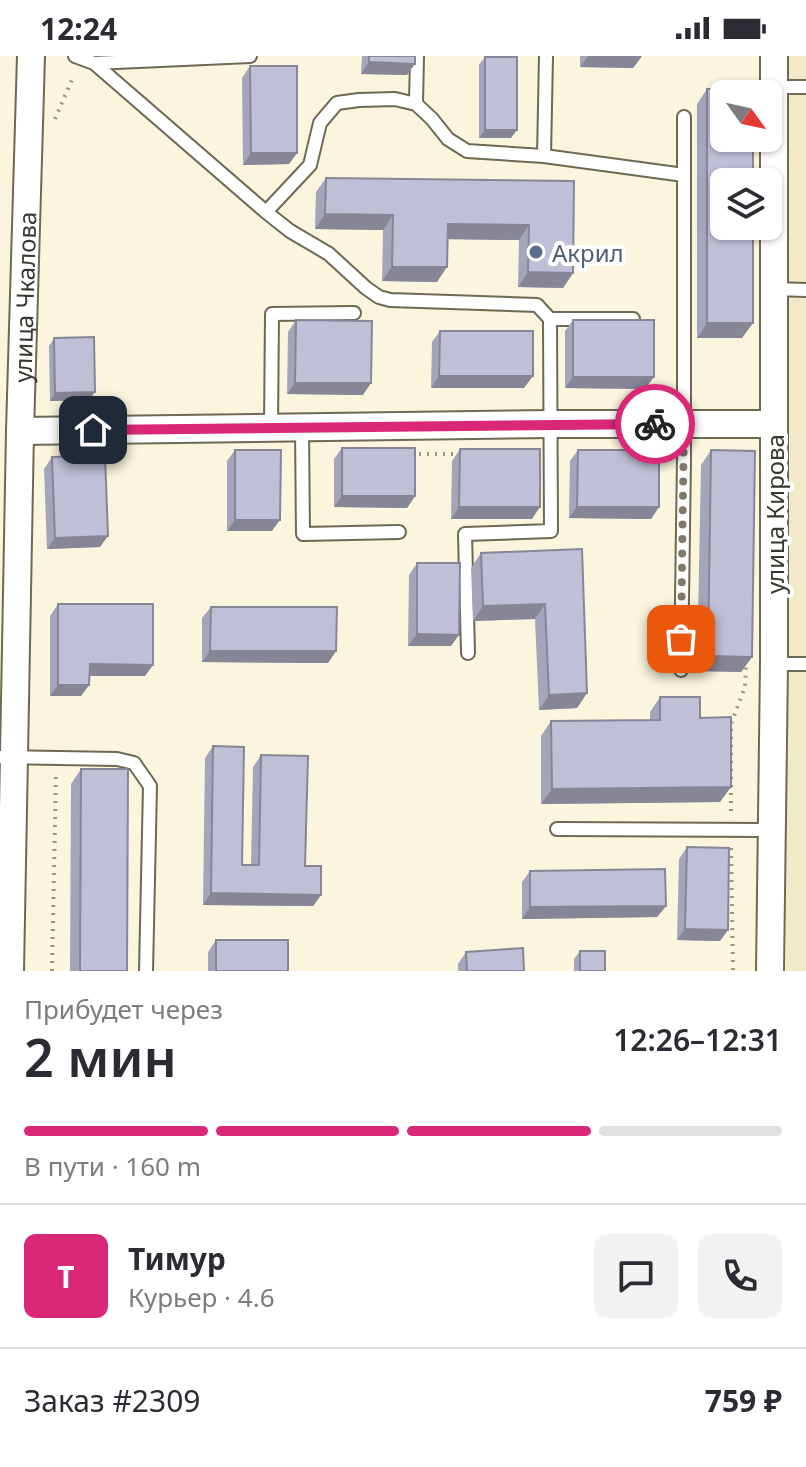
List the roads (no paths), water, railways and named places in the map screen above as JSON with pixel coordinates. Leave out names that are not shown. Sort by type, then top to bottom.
[{"type":"street","name":"улица Чкалова","points":[[10,971],[6,757],[31,56]]},
{"type":"street","name":"улица Кирова","points":[[774,56],[774,80]]},
{"type":"street","name":"улица Кирова","points":[[770,971],[774,664],[774,152]]},
{"type":"street","points":[[20,431],[774,424]]},
{"type":"lane","points":[[75,56],[94,63],[266,212],[290,231],[329,254],[379,297],[390,300],[537,305],[550,319],[551,531],[465,534],[468,653]]},
{"type":"lane","points":[[94,63],[250,56]]},
{"type":"lane","points":[[416,104],[417,56]]},
{"type":"lane","points":[[544,156],[546,56]]},
{"type":"lane","points":[[782,87],[806,87]]},
{"type":"lane","points":[[266,212],[310,165],[320,123],[337,103],[359,100],[395,99],[416,104],[448,139],[467,151],[544,156],[684,175]]},
{"type":"lane","points":[[681,670],[684,117]]},
{"type":"lane","points":[[774,289],[806,290]]},
{"type":"lane","points":[[271,427],[272,314],[354,313]]},
{"type":"lane","points":[[550,319],[633,319]]},
{"type":"lane","points":[[302,427],[303,534],[399,532]]},
{"type":"lane","points":[[774,664],[806,664]]},
{"type":"lane","points":[[6,757],[117,759],[134,763],[150,786],[146,971]]},
{"type":"lane","points":[[557,829],[772,830]]},
{"type":"place","name":"Акрил","points":[[536,252]]}]
